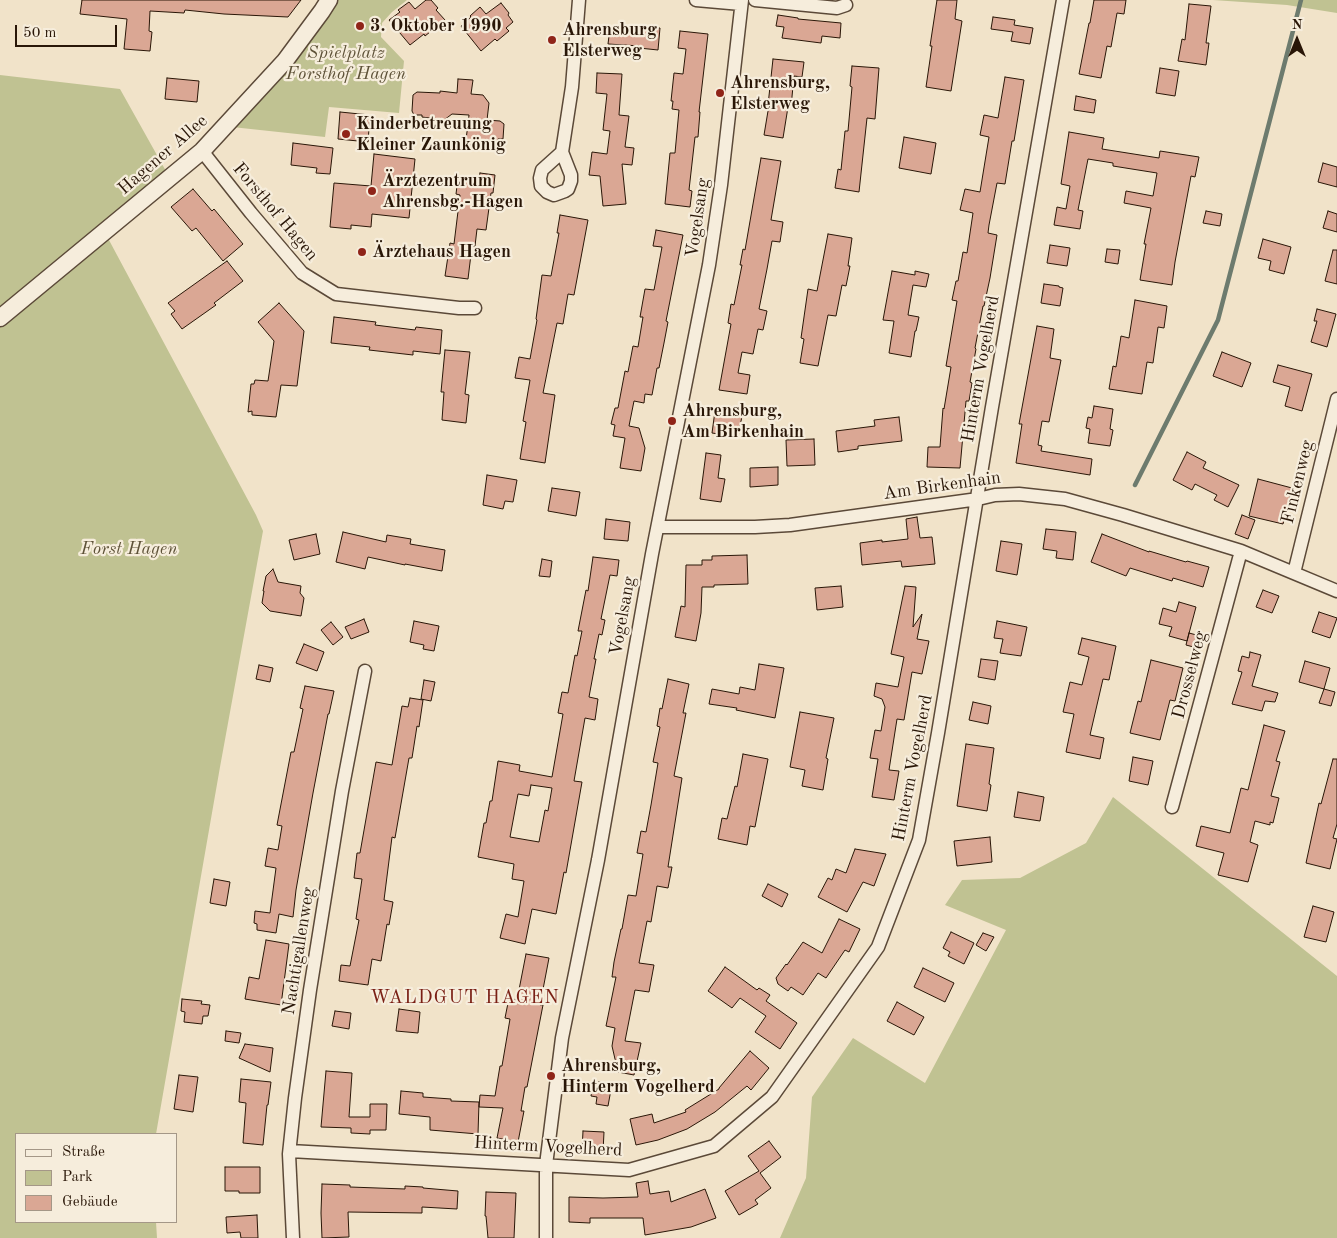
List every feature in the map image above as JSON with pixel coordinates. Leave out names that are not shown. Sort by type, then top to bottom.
[{"type":"street","name":"Hagener Allee","points":[[0,318],[202,151],[285,60],[329,0]]},
{"type":"street","points":[[562,152],[571,94],[579,0]]},
{"type":"street","points":[[696,0],[742,2]]},
{"type":"street","points":[[755,0],[837,8],[846,5]]},
{"type":"street","name":"Hinterm Vogelherd","points":[[290,1151],[628,1170],[714,1146],[772,1097],[878,947],[919,840],[1063,0]]},
{"type":"street","name":"Vogelsang","points":[[546,1238],[546,1165],[562,1038],[598,860],[652,554],[709,265],[721,185],[742,2]]},
{"type":"street","name":"Forsthof Hagen","points":[[202,151],[302,273],[336,294],[439,306],[475,308]]},
{"type":"street","name":"Finkenweg","points":[[1294,573],[1337,399]]},
{"type":"street","name":"Am Birkenhain","points":[[658,528],[790,525],[978,499],[995,494],[1019,494],[1065,499],[1123,515],[1241,551],[1337,591]]},
{"type":"street","name":"Drosselweg","points":[[1172,807],[1241,551]]},
{"type":"street","name":"Nachtigallenweg","points":[[293,1238],[290,1151],[295,1098],[342,790],[365,671]]},
{"type":"green space","name":"Spielplatz Forsthof Hagen","points":[[337,0],[407,0],[382,23],[381,37],[404,61],[399,113],[329,107],[325,137],[232,127],[334,6]]},
{"type":"green space","points":[[1213,0],[1337,0],[1337,13],[1287,5]]},
{"type":"green space","name":"Forst Hagen","points":[[0,75],[120,89],[167,173],[102,227],[263,531],[156,1133],[15,1133],[15,1223],[156,1223],[157,1238],[0,1238]]},
{"type":"green space","points":[[1113,797],[1337,976],[1337,1238],[780,1238],[806,1178],[812,1097],[853,1038],[925,1083],[1006,930],[945,905],[962,880],[1020,878],[1086,843]]},
{"type":"building","points":[[82,0],[301,0],[288,17],[185,10],[184,13],[150,11],[149,31],[152,32],[150,51],[124,49],[127,19],[80,14]]},
{"type":"building","points":[[426,0],[431,0],[438,8],[436,10],[445,20],[410,45],[389,20],[409,2],[415,9]]},
{"type":"building","points":[[937,0],[957,0],[955,19],[962,21],[951,91],[926,87]]},
{"type":"building","points":[[1094,0],[1126,0],[1124,14],[1117,13],[1111,47],[1107,46],[1101,78],[1079,74]]},
{"type":"building","points":[[501,3],[513,22],[506,28],[509,31],[497,41],[495,39],[481,51],[461,26],[480,7],[486,14]]},
{"type":"building","points":[[1189,4],[1211,6],[1206,43],[1209,43],[1206,65],[1178,61],[1182,39],[1185,40]]},
{"type":"building","points":[[778,15],[841,23],[840,38],[822,36],[821,43],[782,38],[784,27],[776,26]]},
{"type":"building","points":[[993,17],[1015,20],[1014,25],[1033,28],[1030,44],[1011,41],[1013,32],[991,29]]},
{"type":"building","points":[[641,27],[660,28],[658,50],[639,48],[640,46],[608,44],[610,28],[641,30]]},
{"type":"building","points":[[680,31],[708,34],[698,137],[695,137],[689,190],[692,191],[690,207],[665,204],[670,153],[675,153],[679,110],[672,109],[674,73],[683,74],[686,49],[678,48]]},
{"type":"building","points":[[773,59],[804,62],[802,77],[794,76],[791,107],[788,107],[783,138],[764,135]]},
{"type":"building","points":[[852,66],[879,68],[875,119],[867,118],[859,192],[835,188],[838,169],[841,170],[845,131],[848,131]]},
{"type":"building","points":[[1160,68],[1179,71],[1175,96],[1156,93]]},
{"type":"building","points":[[597,73],[622,74],[619,115],[629,116],[625,147],[634,148],[632,165],[622,164],[626,204],[603,206],[600,176],[589,175],[592,152],[607,154],[610,131],[603,130],[607,94],[596,93]]},
{"type":"building","points":[[1005,77],[1024,80],[1005,184],[997,183],[989,225],[988,233],[997,235],[975,348],[969,401],[966,401],[960,468],[927,467],[928,447],[940,447],[943,408],[951,367],[946,366],[957,301],[952,300],[956,281],[958,281],[963,252],[967,253],[973,213],[960,210],[965,189],[980,192],[989,137],[980,135],[984,115],[998,118]]},
{"type":"building","points":[[167,78],[199,81],[197,102],[165,99]]},
{"type":"building","points":[[458,79],[473,80],[471,94],[483,95],[489,103],[487,120],[500,121],[504,124],[503,139],[498,139],[497,147],[492,146],[492,149],[472,147],[466,140],[469,115],[452,114],[444,120],[414,115],[412,111],[413,95],[417,92],[440,93],[440,91],[457,93]]},
{"type":"building","points":[[1076,96],[1096,100],[1094,113],[1074,110]]},
{"type":"building","points":[[340,112],[370,115],[368,142],[338,139]]},
{"type":"building","points":[[1069,132],[1104,138],[1102,149],[1159,158],[1160,151],[1199,157],[1195,177],[1191,176],[1172,285],[1140,280],[1151,208],[1124,203],[1126,191],[1153,196],[1157,173],[1113,166],[1113,163],[1088,159],[1078,210],[1083,211],[1080,229],[1054,225],[1057,207],[1066,209],[1070,186],[1061,184]]},
{"type":"building","points":[[904,137],[936,143],[931,174],[899,168]]},
{"type":"building","points":[[293,143],[333,148],[330,174],[316,173],[317,168],[291,165]]},
{"type":"building","name":"Ärztezentrum Ahrensbg.-Hagen","points":[[374,154],[415,159],[409,218],[372,214],[371,227],[351,225],[351,229],[330,227],[334,183],[371,186]]},
{"type":"building","points":[[761,158],[781,161],[771,220],[783,222],[780,242],[772,241],[759,309],[767,311],[763,330],[758,329],[753,354],[742,352],[738,373],[750,375],[747,394],[719,390],[731,324],[728,323],[731,304],[734,305]]},
{"type":"building","points":[[1323,163],[1337,167],[1337,187],[1318,182]]},
{"type":"building","points":[[480,173],[495,175],[486,230],[477,229],[475,246],[472,246],[468,279],[445,276],[450,243],[454,244],[460,195],[456,194],[458,178],[475,180],[475,177],[479,178]]},
{"type":"building","points":[[193,189],[212,211],[214,209],[243,244],[223,261],[196,228],[192,231],[171,207]]},
{"type":"building","points":[[1206,211],[1222,214],[1220,226],[1203,223]]},
{"type":"building","points":[[1328,211],[1337,214],[1337,232],[1323,228]]},
{"type":"building","points":[[560,215],[588,220],[574,295],[568,294],[563,324],[557,323],[543,393],[555,395],[545,463],[520,459],[526,422],[523,421],[530,380],[515,378],[519,357],[530,359],[542,275],[551,276],[559,233],[557,233]]},
{"type":"building","points":[[656,230],[683,235],[666,321],[668,322],[664,343],[652,395],[645,394],[644,403],[634,401],[629,426],[639,428],[645,448],[641,471],[620,468],[625,438],[613,436],[615,425],[611,424],[615,408],[618,408],[625,371],[628,372],[633,346],[638,347],[643,317],[640,317],[645,289],[654,290],[662,247],[653,246]]},
{"type":"building","points":[[828,234],[852,238],[848,266],[850,266],[846,286],[842,285],[836,316],[828,315],[818,366],[800,363],[804,339],[801,338],[808,289],[817,291]]},
{"type":"building","points":[[1263,239],[1291,247],[1284,274],[1269,270],[1271,261],[1258,258]]},
{"type":"building","points":[[1050,245],[1070,248],[1067,266],[1047,263]]},
{"type":"building","points":[[1107,249],[1120,250],[1118,264],[1105,262]]},
{"type":"building","points":[[1333,250],[1337,250],[1337,284],[1325,281]]},
{"type":"building","points":[[227,261],[243,281],[214,303],[216,305],[182,329],[171,314],[175,311],[168,303]]},
{"type":"building","points":[[892,271],[915,275],[915,271],[929,274],[926,287],[913,285],[908,315],[919,317],[911,357],[889,353],[894,321],[883,320]]},
{"type":"building","points":[[1044,284],[1063,288],[1060,306],[1041,303]]},
{"type":"building","points":[[1135,300],[1167,306],[1164,328],[1158,327],[1153,363],[1147,362],[1142,394],[1109,389],[1113,366],[1116,367],[1121,336],[1129,338]]},
{"type":"building","points":[[279,303],[304,331],[297,386],[281,385],[276,417],[252,415],[252,411],[248,412],[251,384],[254,384],[255,380],[268,381],[274,341],[258,322]]},
{"type":"building","points":[[1317,309],[1336,314],[1327,347],[1311,342],[1317,321],[1314,321]]},
{"type":"building","points":[[334,317],[376,322],[375,325],[415,330],[416,327],[442,330],[440,354],[413,351],[413,355],[369,350],[370,347],[331,343]]},
{"type":"building","points":[[1037,326],[1054,329],[1050,358],[1061,360],[1049,422],[1042,421],[1038,445],[1042,446],[1041,451],[1092,459],[1090,475],[1016,463],[1022,424],[1019,424]]},
{"type":"building","points":[[445,350],[470,352],[465,394],[469,395],[466,423],[442,420],[444,392],[441,392]]},
{"type":"building","points":[[1222,352],[1251,363],[1242,387],[1213,376]]},
{"type":"building","points":[[1278,365],[1312,374],[1302,411],[1285,406],[1290,387],[1273,382]]},
{"type":"building","points":[[1094,406],[1113,409],[1110,429],[1113,430],[1110,446],[1088,443],[1090,429],[1086,428],[1088,417],[1092,418]]},
{"type":"building","points":[[715,411],[742,416],[738,437],[712,433]]},
{"type":"building","points":[[899,417],[902,441],[858,446],[858,449],[838,452],[836,431],[875,426],[874,420]]},
{"type":"building","points":[[814,439],[815,465],[787,466],[786,440]]},
{"type":"building","points":[[1187,452],[1206,462],[1203,468],[1239,485],[1228,507],[1214,500],[1217,495],[1195,484],[1192,490],[1173,480]]},
{"type":"building","points":[[706,453],[721,455],[718,478],[725,479],[721,502],[700,499]]},
{"type":"building","points":[[778,467],[778,485],[750,487],[750,468]]},
{"type":"building","points":[[487,475],[517,480],[513,502],[505,501],[503,509],[483,505]]},
{"type":"building","points":[[1258,479],[1292,488],[1283,524],[1249,516]]},
{"type":"building","points":[[552,488],[580,492],[576,516],[548,511]]},
{"type":"building","points":[[1242,515],[1255,520],[1248,539],[1235,534]]},
{"type":"building","points":[[917,517],[920,538],[932,537],[935,564],[902,567],[901,561],[862,565],[860,543],[908,539],[906,519]]},
{"type":"building","points":[[606,519],[630,522],[628,541],[604,539]]},
{"type":"building","points":[[1046,529],[1076,532],[1073,560],[1056,558],[1057,551],[1043,549]]},
{"type":"building","points":[[343,532],[386,542],[387,535],[411,539],[410,544],[445,550],[442,571],[368,557],[365,569],[336,562]]},
{"type":"building","points":[[316,534],[320,554],[294,560],[289,540]]},
{"type":"building","points":[[1102,534],[1149,552],[1209,567],[1203,587],[1173,578],[1172,581],[1130,568],[1126,576],[1091,562]]},
{"type":"building","points":[[1001,541],[1022,544],[1017,575],[996,571]]},
{"type":"building","points":[[747,555],[748,584],[702,587],[701,613],[696,641],[675,637],[681,606],[685,607],[686,565],[702,565],[702,560],[712,560],[712,556]]},
{"type":"building","points":[[593,557],[619,560],[617,576],[610,575],[601,619],[605,620],[602,635],[599,634],[589,697],[598,699],[595,720],[585,718],[574,781],[582,782],[566,873],[564,872],[556,914],[532,909],[525,944],[500,938],[506,914],[518,917],[524,881],[512,879],[514,864],[478,857],[484,823],[486,823],[490,801],[492,801],[498,761],[520,765],[519,771],[552,777],[563,714],[558,713],[562,692],[568,693],[575,655],[577,656],[582,631],[578,631],[586,590],[588,591]],"holes":[[[531,785],[552,788],[548,811],[545,810],[539,842],[510,837],[518,794],[529,796]]]},
{"type":"building","points":[[542,559],[552,561],[550,577],[539,576]]},
{"type":"building","points":[[273,569],[278,582],[301,586],[300,593],[304,598],[301,616],[270,611],[262,603],[266,576]]},
{"type":"building","points":[[841,586],[843,607],[817,610],[815,588]]},
{"type":"building","points":[[905,586],[916,587],[913,627],[922,614],[917,639],[929,641],[922,674],[912,672],[904,720],[897,719],[889,770],[899,771],[894,800],[872,797],[878,759],[870,758],[875,730],[881,731],[885,707],[882,699],[874,696],[876,683],[898,687],[904,657],[891,654]]},
{"type":"building","points":[[1263,590],[1279,596],[1272,613],[1256,607]]},
{"type":"building","points":[[1179,602],[1196,607],[1187,641],[1169,636],[1172,627],[1159,624],[1163,608],[1176,612]]},
{"type":"building","points":[[1319,612],[1337,618],[1330,638],[1312,632]]},
{"type":"building","points":[[364,619],[369,632],[351,639],[345,627]]},
{"type":"building","points":[[414,621],[439,626],[434,651],[423,649],[424,645],[410,642]]},
{"type":"building","points":[[997,621],[1027,627],[1021,656],[1000,653],[1003,639],[994,638]]},
{"type":"building","points":[[331,622],[343,637],[333,645],[321,630]]},
{"type":"building","points":[[1189,633],[1204,637],[1201,649],[1186,645]]},
{"type":"building","points":[[1082,638],[1116,646],[1109,680],[1103,679],[1090,735],[1104,738],[1100,759],[1066,752],[1074,714],[1063,712],[1070,682],[1082,685],[1089,657],[1078,654]]},
{"type":"building","points":[[304,644],[324,652],[317,671],[296,663]]},
{"type":"building","points":[[1250,652],[1261,655],[1252,686],[1278,693],[1275,702],[1265,701],[1262,711],[1232,704],[1242,672],[1238,671],[1242,656],[1249,658]]},
{"type":"building","points":[[981,659],[998,661],[995,680],[978,677]]},
{"type":"building","points":[[1151,660],[1183,668],[1175,701],[1170,700],[1160,740],[1130,733],[1138,701],[1141,702]]},
{"type":"building","points":[[1305,661],[1330,668],[1324,689],[1299,682]]},
{"type":"building","points":[[759,664],[784,668],[775,718],[736,710],[737,708],[709,704],[712,689],[739,694],[740,687],[755,690]]},
{"type":"building","points":[[259,665],[273,668],[270,682],[256,679]]},
{"type":"building","points":[[668,679],[689,684],[683,713],[686,713],[674,776],[682,778],[668,867],[672,867],[668,888],[657,886],[651,922],[647,921],[639,963],[654,965],[649,992],[635,990],[625,1041],[641,1043],[634,1075],[618,1072],[612,1046],[615,1028],[606,1026],[616,977],[612,977],[614,962],[628,895],[636,896],[643,854],[637,853],[641,831],[646,832],[651,805],[658,763],[653,762],[660,727],[657,726]]},
{"type":"building","points":[[424,680],[435,682],[431,701],[421,699]]},
{"type":"building","points":[[305,686],[334,691],[313,793],[293,917],[279,914],[276,933],[257,930],[257,924],[254,923],[255,911],[270,913],[276,868],[265,866],[268,848],[278,850],[282,826],[277,825],[291,752],[294,752],[303,709],[300,708]]},
{"type":"building","points":[[1324,689],[1335,692],[1331,706],[1319,703]]},
{"type":"building","points":[[410,698],[423,700],[412,758],[409,758],[395,838],[392,837],[384,900],[393,902],[381,961],[372,959],[368,985],[339,981],[341,965],[350,966],[359,920],[356,919],[362,879],[354,878],[357,853],[360,853],[376,762],[392,765],[402,706],[408,707]]},
{"type":"building","points":[[973,702],[991,706],[988,724],[969,720]]},
{"type":"building","points":[[800,712],[834,718],[826,758],[828,759],[823,790],[802,786],[805,770],[790,767]]},
{"type":"building","points":[[1264,725],[1285,731],[1276,761],[1280,762],[1271,796],[1279,798],[1273,823],[1270,822],[1270,825],[1255,821],[1250,842],[1258,845],[1248,882],[1218,875],[1224,853],[1196,846],[1201,826],[1230,833],[1241,788],[1248,790]]},
{"type":"building","points":[[966,744],[994,748],[987,811],[957,806]]},
{"type":"building","points":[[743,754],[768,759],[755,827],[750,826],[747,845],[718,839],[722,818],[727,819],[735,786],[737,787]]},
{"type":"building","points":[[1133,757],[1153,761],[1148,785],[1129,781]]},
{"type":"building","points":[[1333,759],[1337,759],[1337,824],[1333,838],[1337,839],[1330,869],[1306,863],[1319,803],[1321,804]]},
{"type":"building","points":[[1018,792],[1044,797],[1040,821],[1014,817]]},
{"type":"building","points":[[990,837],[992,862],[957,866],[954,841]]},
{"type":"building","points":[[855,849],[886,854],[874,886],[863,882],[847,912],[818,897],[828,878],[832,880],[836,869],[846,873]]},
{"type":"building","points":[[214,879],[230,882],[226,906],[210,903]]},
{"type":"building","points":[[768,884],[788,894],[782,907],[762,896]]},
{"type":"building","points":[[1313,906],[1334,912],[1326,942],[1304,937]]},
{"type":"building","points":[[839,919],[860,929],[849,952],[845,950],[826,978],[818,973],[803,995],[791,987],[788,991],[778,984],[776,978],[803,942],[822,953]]},
{"type":"building","points":[[951,932],[974,943],[964,964],[948,956],[950,952],[943,948]]},
{"type":"building","points":[[983,933],[994,937],[986,951],[976,945]]},
{"type":"building","points":[[266,940],[289,944],[281,1005],[245,999],[249,977],[259,979]]},
{"type":"building","points":[[526,954],[549,958],[540,1005],[543,1005],[527,1087],[525,1087],[521,1111],[524,1111],[518,1142],[497,1138],[503,1108],[479,1107],[480,1095],[495,1096],[510,1019],[505,1018],[509,998],[517,1000]]},
{"type":"building","points":[[725,967],[757,990],[759,988],[770,995],[766,1001],[797,1023],[780,1049],[755,1032],[766,1016],[740,998],[732,1008],[708,991]]},
{"type":"building","points":[[923,968],[954,983],[945,1002],[914,987]]},
{"type":"building","points":[[182,999],[202,1001],[201,1004],[210,1005],[208,1016],[203,1016],[202,1024],[184,1022],[185,1012],[181,1011]]},
{"type":"building","points":[[897,1002],[924,1017],[914,1035],[887,1021]]},
{"type":"building","points":[[399,1009],[420,1012],[418,1033],[396,1031]]},
{"type":"building","points":[[335,1011],[351,1013],[349,1029],[332,1026]]},
{"type":"building","points":[[226,1031],[241,1033],[239,1043],[225,1041]]},
{"type":"building","points":[[245,1044],[273,1048],[270,1072],[239,1058]]},
{"type":"building","points":[[750,1051],[769,1068],[751,1090],[747,1086],[715,1112],[687,1129],[658,1140],[636,1145],[630,1119],[652,1114],[654,1123],[686,1112],[685,1110],[719,1089]]},
{"type":"building","points":[[326,1071],[352,1073],[349,1117],[370,1117],[370,1104],[387,1104],[386,1130],[370,1130],[370,1134],[351,1133],[351,1128],[321,1127]]},
{"type":"building","points":[[179,1075],[198,1077],[193,1112],[174,1109]]},
{"type":"building","points":[[241,1079],[271,1082],[263,1145],[243,1143],[246,1103],[239,1102]]},
{"type":"building","points":[[593,1081],[612,1084],[608,1106],[596,1104],[597,1097],[591,1096]]},
{"type":"building","points":[[401,1091],[423,1093],[423,1097],[451,1099],[451,1101],[479,1102],[478,1134],[430,1130],[430,1117],[399,1114]]},
{"type":"building","points":[[583,1131],[604,1132],[603,1152],[582,1151]]},
{"type":"building","points":[[769,1141],[781,1157],[760,1173],[771,1188],[755,1200],[758,1204],[739,1215],[725,1191],[759,1171],[748,1156]]},
{"type":"building","points":[[225,1167],[260,1167],[260,1193],[225,1191]]},
{"type":"building","points":[[648,1181],[650,1194],[669,1191],[671,1202],[705,1189],[716,1218],[691,1227],[645,1235],[643,1218],[590,1218],[590,1223],[569,1222],[569,1197],[638,1197],[636,1183]]},
{"type":"building","points":[[322,1184],[405,1189],[405,1186],[458,1191],[457,1209],[422,1207],[422,1213],[348,1212],[349,1237],[322,1238]]},
{"type":"building","points":[[486,1192],[516,1193],[514,1238],[488,1238],[485,1216]]},
{"type":"building","points":[[257,1215],[258,1238],[241,1238],[240,1232],[227,1233],[226,1217]]},
{"type":"waterway","points":[[1135,485],[1218,320],[1301,0]]},
{"type":"place","name":"3. Oktober 1990","points":[[360,26]]},
{"type":"place","name":"Ahrensburg Elsterweg","points":[[552,40]]},
{"type":"place","name":"Ahrensburg, Elsterweg","points":[[720,93]]},
{"type":"place","name":"Kinderbetreuung Kleiner Zaunkönig","points":[[346,134]]},
{"type":"place","name":"Ärztezentrum Ahrensbg.-Hagen","points":[[372,191]]},
{"type":"place","name":"Ärztehaus Hagen","points":[[362,252]]},
{"type":"place","name":"Ahrensburg, Am Birkenhain","points":[[672,421]]},
{"type":"place","name":"Ahrensburg, Hinterm Vogelherd","points":[[551,1076]]},
{"type":"district","name":"WALDGUT HAGEN","points":[[465,998]]}]
